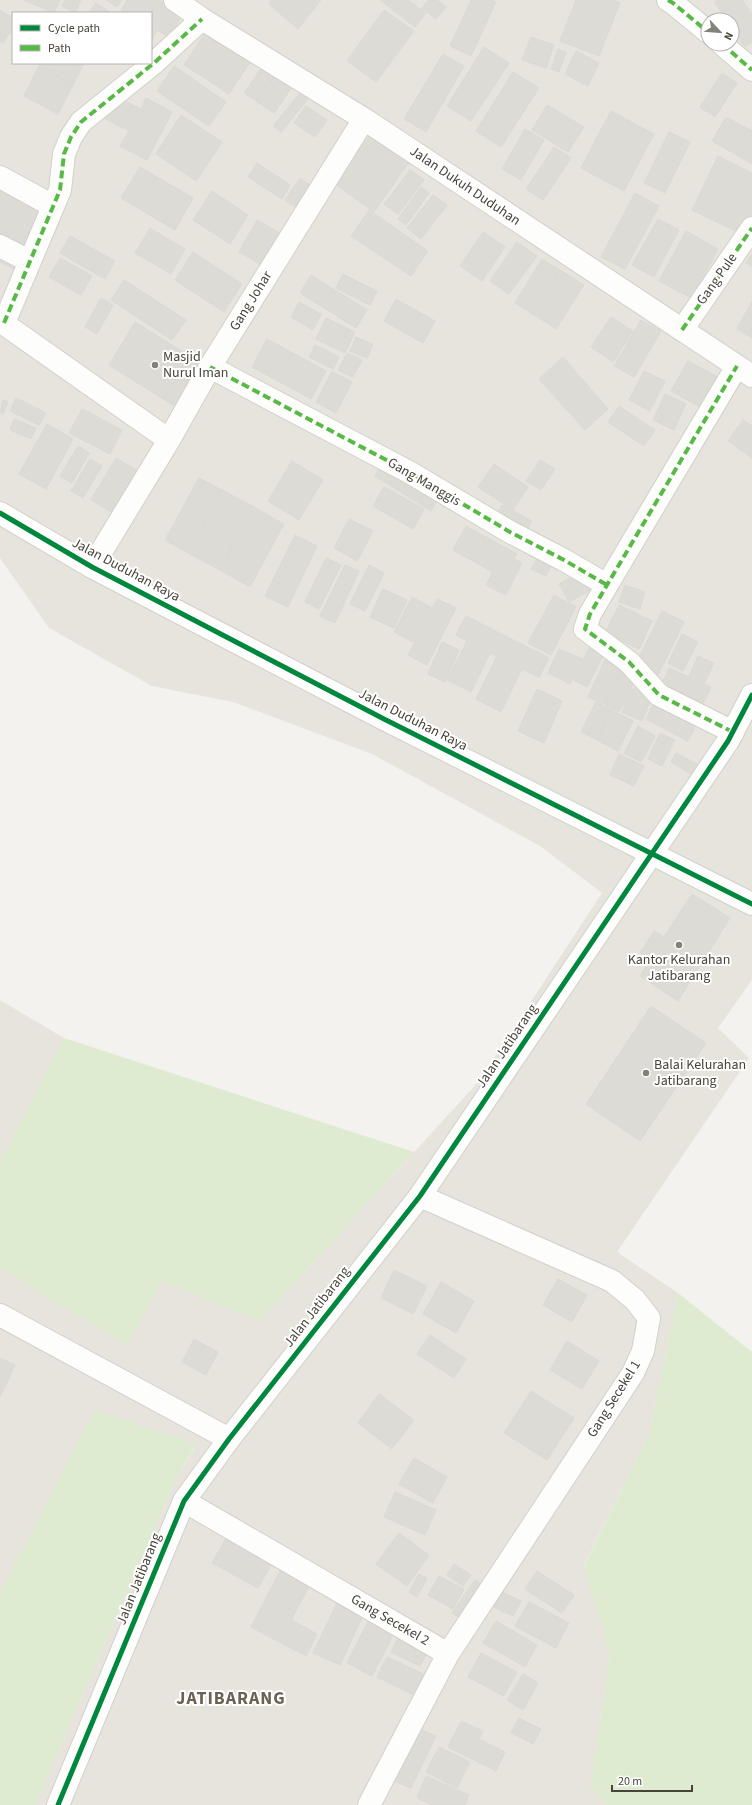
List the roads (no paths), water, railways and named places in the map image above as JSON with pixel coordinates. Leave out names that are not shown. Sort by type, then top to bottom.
[{"type":"street","name":"Jalan Dukuh Duduhan","points":[[175,0],[202,19],[364,119],[744,371]]},
{"type":"street","points":[[668,0],[673,2],[700,25]]},
{"type":"street","points":[[169,440],[2,322],[60,190],[64,154],[71,137],[81,122],[154,63],[202,19]]},
{"type":"street","points":[[731,52],[752,70]]},
{"type":"street","name":"Gang Johar","points":[[92,567],[169,440],[210,367],[364,119]]},
{"type":"street","points":[[0,177],[53,206]]},
{"type":"street","name":"Gang Pule","points":[[682,330],[752,228]]},
{"type":"street","points":[[0,246],[29,261]]},
{"type":"street","name":"Gang Manggis","points":[[210,367],[409,472],[510,532],[564,560],[607,585]]},
{"type":"street","points":[[733,732],[660,695],[629,662],[585,629],[590,614],[607,585],[744,371]]},
{"type":"street","name":"Jalan Duduhan Raya","points":[[0,513],[92,567],[651,854]]},
{"type":"street","points":[[752,696],[733,732],[651,854],[752,904]]},
{"type":"street","name":"Jalan Jatibarang","points":[[58,1805],[184,1501],[229,1439],[420,1196],[651,854]]},
{"type":"street","name":"Gang Secekel 1","points":[[420,1196],[612,1281],[635,1300],[648,1318],[643,1351],[633,1373],[448,1654]]},
{"type":"street","points":[[0,1315],[229,1439]]},
{"type":"street","name":"Gang Secekel 2","points":[[184,1501],[448,1654]]},
{"type":"street","points":[[369,1805],[448,1654]]},
{"type":"place","name":"Masjid Nurul Iman","points":[[155,365]]},
{"type":"place","name":"Kantor Kelurahan Jatibarang","points":[[679,945]]},
{"type":"place","name":"Balai Kelurahan Jatibarang","points":[[646,1073]]},
{"type":"district","name":"JATIBARANG","points":[[231,1698]]}]
